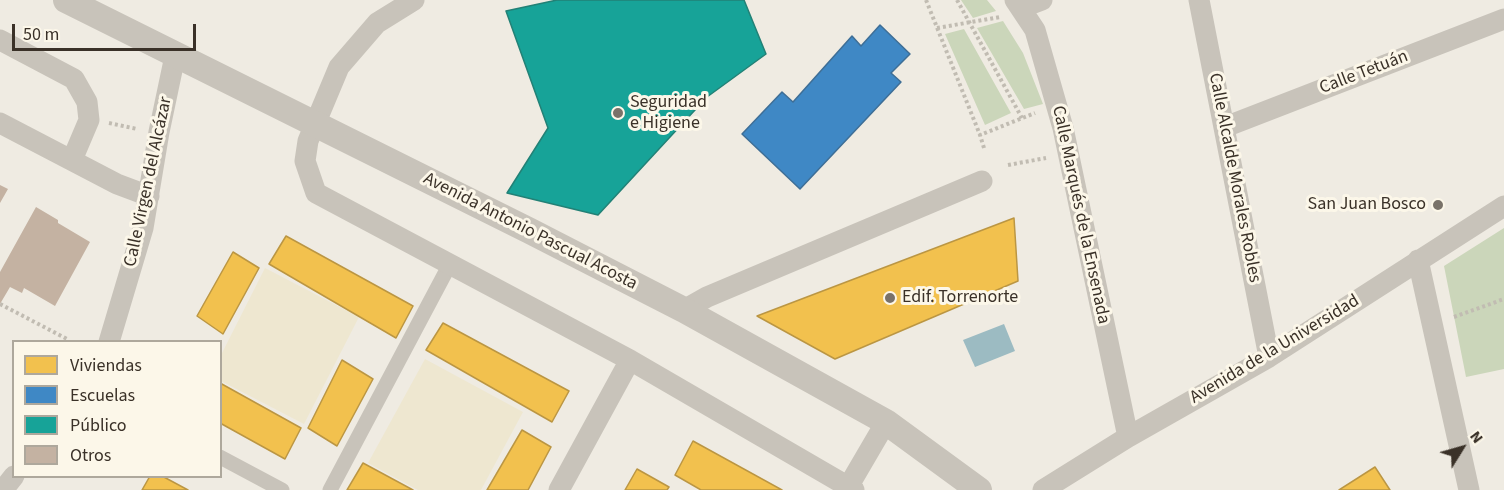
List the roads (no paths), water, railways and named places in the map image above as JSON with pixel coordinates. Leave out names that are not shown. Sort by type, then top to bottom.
[{"type":"street","name":"Avenida Antonio Pascual Acosta","points":[[66,0],[684,310],[886,422],[979,490]]},
{"type":"street","points":[[414,0],[377,23],[339,67],[313,124],[308,141],[305,161],[316,193],[630,360],[850,489],[886,422]]},
{"type":"street","points":[[1013,8],[1042,0]]},
{"type":"street","name":"Calle Alcalde Morales Robles","points":[[1198,0],[1269,357]]},
{"type":"street","name":"Calle Marqués de la Ensenada","points":[[1013,8],[1035,30],[1063,128],[1128,437]]},
{"type":"street","name":"Calle Tetuán","points":[[1225,127],[1504,19]]},
{"type":"street","points":[[0,39],[74,79],[87,102],[89,120],[72,160]]},
{"type":"street","name":"Calle Virgen del Alcázar","points":[[110,340],[143,228],[159,132],[175,56]]},
{"type":"street","points":[[0,123],[117,184],[149,196]]},
{"type":"street","points":[[684,310],[707,297],[982,181]]},
{"type":"street","name":"Avenida de la Universidad","points":[[1044,490],[1128,437],[1269,357],[1504,206]]},
{"type":"street","points":[[1418,260],[1469,490]]},
{"type":"street","points":[[330,490],[450,264]]},
{"type":"street","points":[[559,490],[630,360]]},
{"type":"street","points":[[222,458],[282,490]]},
{"type":"street","points":[[3,490],[13,478]]},
{"type":"water","points":[[1004,324],[1015,351],[975,367],[963,340]]},
{"type":"place","name":"Seguridad e Higiene","points":[[618,113]]},
{"type":"place","name":"San Juan Bosco","points":[[1438,205]]},
{"type":"place","name":"Edif. Torrenorte","points":[[890,298]]}]
